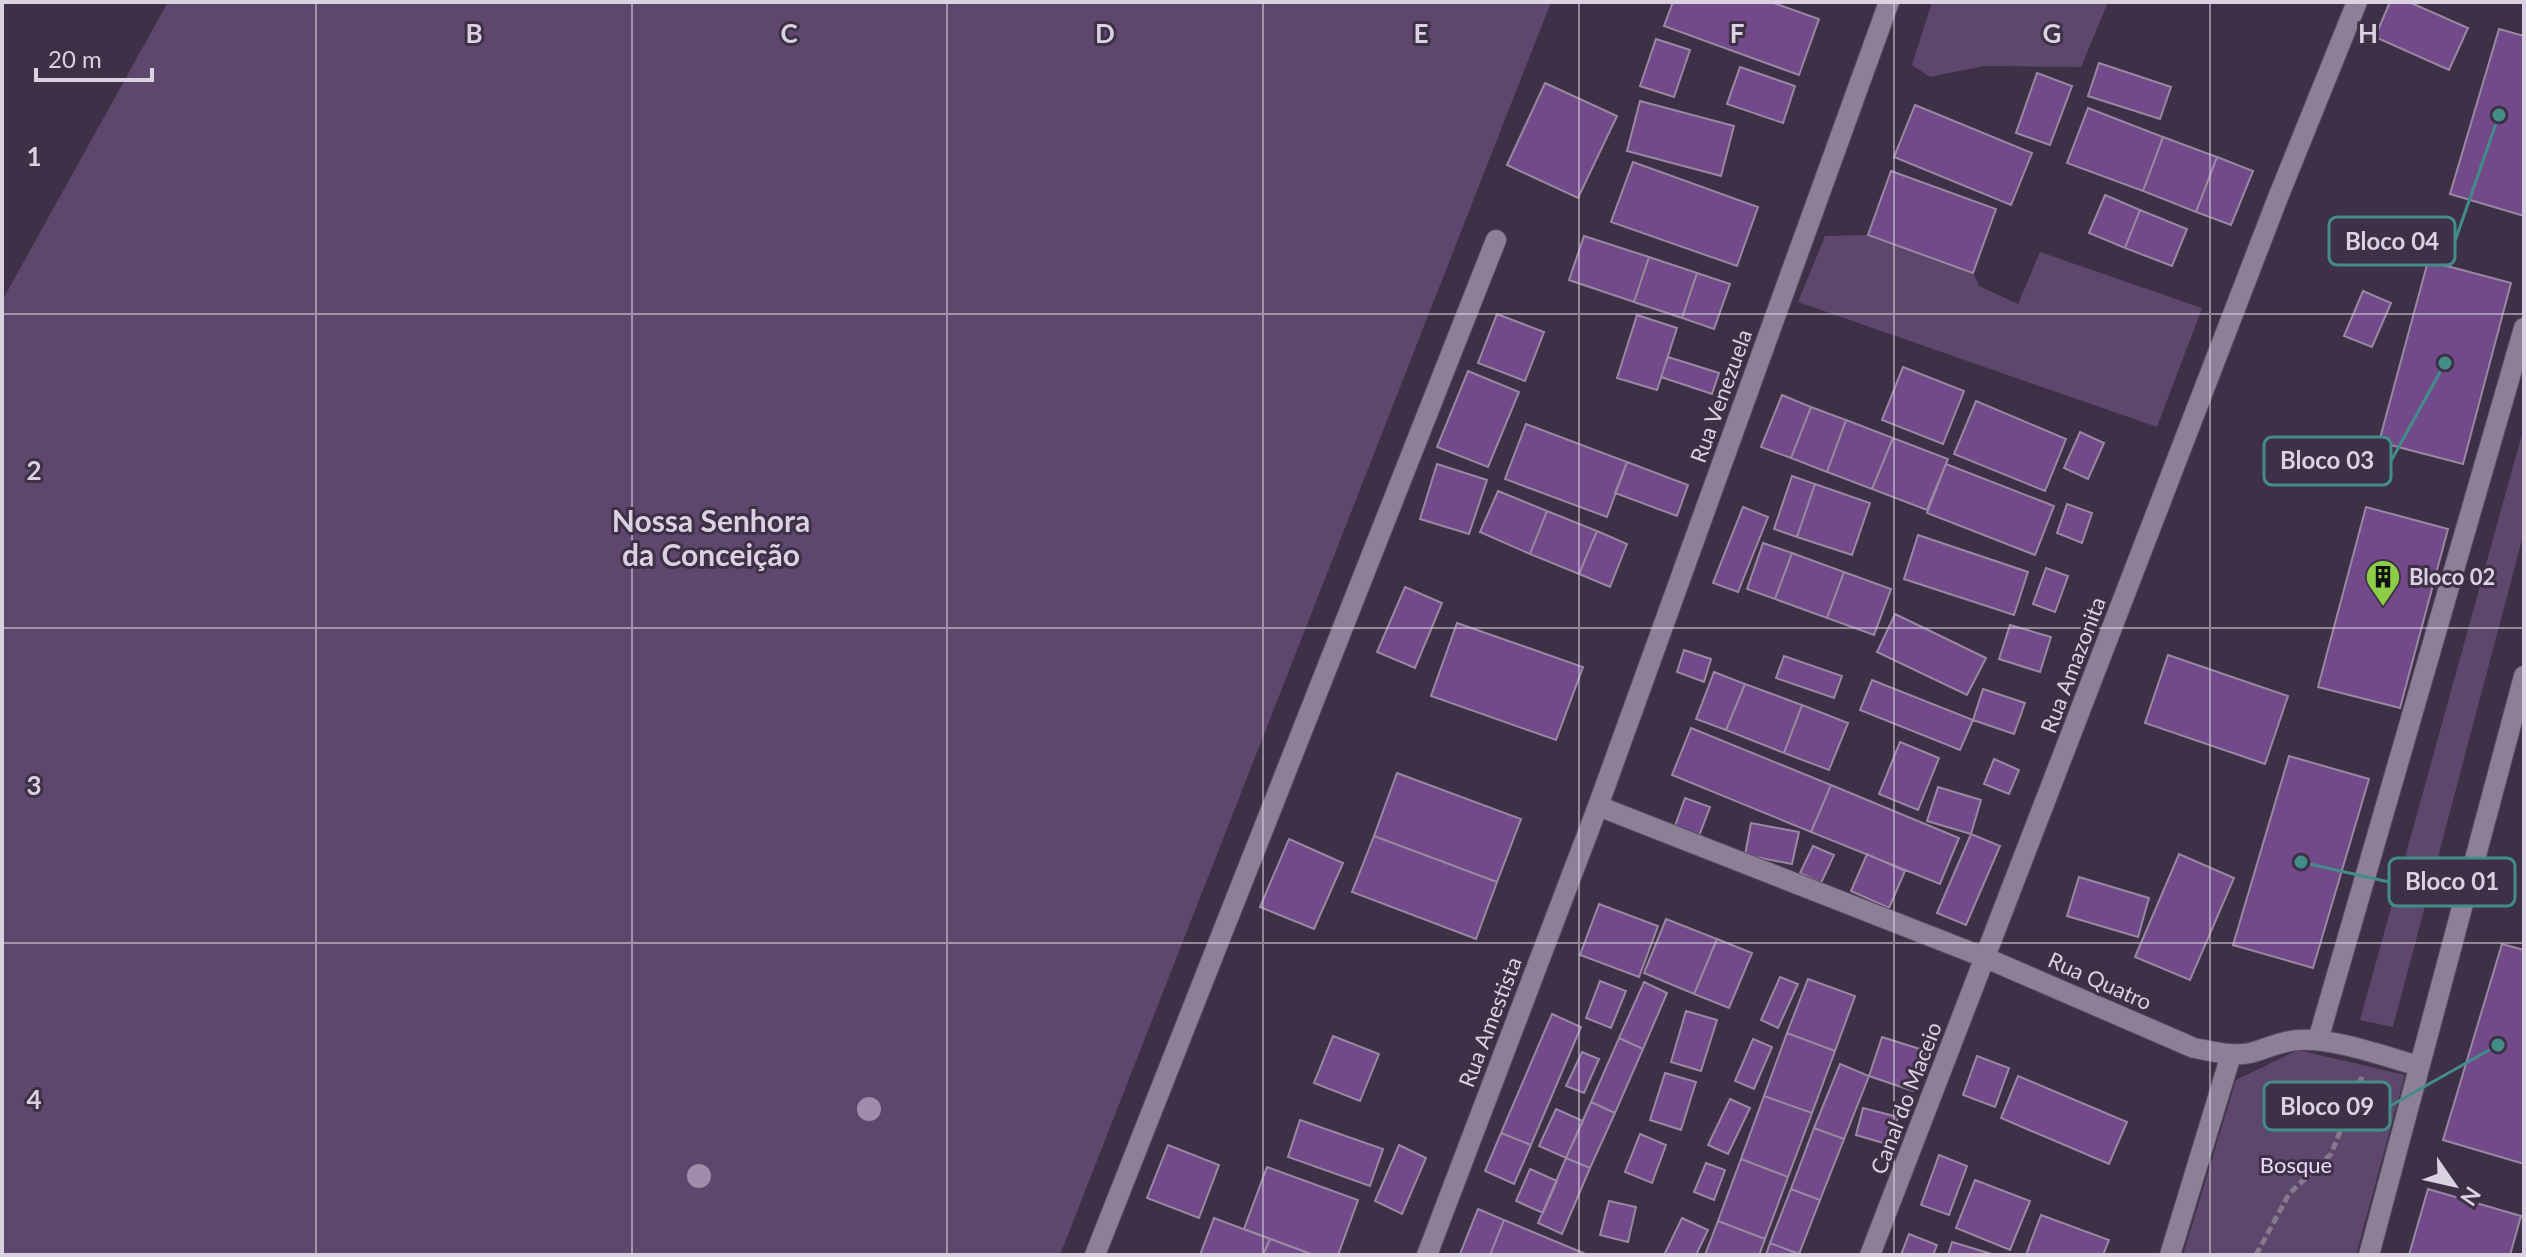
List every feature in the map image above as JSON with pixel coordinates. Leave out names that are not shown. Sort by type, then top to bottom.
[{"type":"street","name":"Rua Venezuela","points":[[1598,806],[1889,2]]},
{"type":"street","name":"Rua Amazonita","points":[[1986,958],[2277,200],[2357,2]]},
{"type":"street","points":[[1095,1255],[1496,240]]},
{"type":"street","points":[[2318,1040],[2524,328]]},
{"type":"street","points":[[2369,1255],[2524,676]]},
{"type":"street","points":[[1598,806],[1986,958]]},
{"type":"street","name":"Rua Amestista","points":[[1427,1255],[1598,806]]},
{"type":"street","name":"Rua Quatro","points":[[1986,958],[2194,1048],[2231,1055]]},
{"type":"street","name":"Canal do Maceio","points":[[1870,1255],[1986,958]]},
{"type":"street","points":[[2170,1255],[2231,1055],[2296,1040],[2318,1040],[2419,1066]]},
{"type":"path","points":[[2256,1255],[2289,1194],[2331,1154],[2372,1054]]},
{"type":"green space","points":[[168,2],[1551,2],[1060,1255],[2,1255],[2,301]]},
{"type":"green space","points":[[1932,2],[2108,2],[2081,67],[1984,66],[1930,77],[1912,65]]},
{"type":"green space","points":[[1868,235],[1973,273],[1979,286],[2018,304],[2040,252],[2202,308],[2157,427],[1798,302],[1825,236]]},
{"type":"green space","points":[[2524,427],[2524,532],[2393,1027],[2360,1020]]},
{"type":"green space","name":"Bosque","points":[[2298,1050],[2405,1075],[2356,1255],[2183,1255],[2236,1080]]},
{"type":"building","points":[[1673,2],[1771,2],[1819,19],[1799,75],[1664,26]]},
{"type":"building","points":[[2390,2],[2409,2],[2468,28],[2449,70],[2375,37]]},
{"type":"building","points":[[2499,29],[2524,36],[2524,216],[2450,194]]},
{"type":"building","points":[[1656,39],[1690,50],[1674,97],[1640,86]]},
{"type":"building","points":[[2099,63],[2171,87],[2160,119],[2088,96]]},
{"type":"building","points":[[1740,67],[1795,86],[1783,123],[1727,104]]},
{"type":"building","points":[[2037,73],[2072,86],[2050,145],[2016,133]]},
{"type":"building","points":[[1545,83],[1617,116],[1578,198],[1507,165]]},
{"type":"building","points":[[1640,101],[1734,126],[1721,176],[1627,151]]},
{"type":"building","points":[[1915,105],[2032,153],[2011,205],[1894,157]]},
{"type":"building","points":[[2088,108],[2163,137],[2143,191],[2067,163]]},
{"type":"building","points":[[2163,137],[2217,157],[2196,212],[2143,191]]},
{"type":"building","points":[[2217,157],[2253,171],[2231,225],[2196,212]]},
{"type":"building","points":[[1633,162],[1758,207],[1737,266],[1611,222]]},
{"type":"building","points":[[1891,171],[1996,209],[1973,273],[1868,235]]},
{"type":"building","points":[[2105,195],[2140,210],[2125,248],[2089,233]]},
{"type":"building","points":[[2140,210],[2187,229],[2172,266],[2125,248]]},
{"type":"building","points":[[1584,236],[1649,257],[1634,302],[1569,280]]},
{"type":"building","points":[[1649,257],[1697,273],[1682,318],[1634,302]]},
{"type":"building","points":[[2428,261],[2511,283],[2463,464],[2379,442]]},
{"type":"building","points":[[1697,273],[1730,284],[1714,329],[1682,318]]},
{"type":"building","points":[[2363,291],[2391,303],[2372,347],[2344,336]]},
{"type":"building","points":[[1497,314],[1544,332],[1525,381],[1478,363]]},
{"type":"building","points":[[1637,315],[1677,328],[1657,390],[1617,378]]},
{"type":"building","points":[[1668,357],[1719,373],[1712,394],[1661,377]]},
{"type":"building","points":[[1903,367],[1964,391],[1943,444],[1882,420]]},
{"type":"building","points":[[1468,371],[1519,392],[1488,467],[1437,447]]},
{"type":"building","points":[[1782,395],[1811,407],[1791,458],[1761,447]]},
{"type":"building","points":[[1976,401],[2066,439],[2045,491],[1954,454]]},
{"type":"building","points":[[1811,407],[1846,420],[1827,472],[1791,458]]},
{"type":"building","points":[[1846,420],[1893,438],[1872,489],[1827,472]]},
{"type":"building","points":[[1526,424],[1627,462],[1607,517],[1505,479]]},
{"type":"building","points":[[2080,432],[2104,443],[2088,479],[2064,468]]},
{"type":"building","points":[[1893,438],[1948,459],[1927,510],[1872,489]]},
{"type":"building","points":[[1627,462],[1688,485],[1677,516],[1615,493]]},
{"type":"building","points":[[1437,464],[1487,480],[1469,534],[1420,519]]},
{"type":"building","points":[[1946,464],[2054,506],[2035,555],[1927,513]]},
{"type":"building","points":[[1792,476],[1815,484],[1797,537],[1774,529]]},
{"type":"building","points":[[1815,484],[1870,503],[1852,555],[1797,537]]},
{"type":"building","points":[[1498,491],[1547,511],[1530,554],[1480,532]]},
{"type":"building","points":[[2067,504],[2092,513],[2082,543],[2057,533]]},
{"type":"building","points":[[1743,507],[1768,517],[1738,592],[1713,583]]},
{"type":"building","name":"Bloco 02","points":[[2366,507],[2448,529],[2400,708],[2318,687]]},
{"type":"building","points":[[1547,511],[1597,531],[1579,574],[1530,554]]},
{"type":"building","points":[[1597,531],[1627,544],[1610,587],[1579,574]]},
{"type":"building","points":[[1918,535],[2028,572],[2014,615],[1904,579]]},
{"type":"building","points":[[1763,543],[1792,553],[1775,599],[1747,589]]},
{"type":"building","points":[[1792,553],[1844,572],[1827,618],[1775,599]]},
{"type":"building","points":[[2046,568],[2068,576],[2055,612],[2033,604]]},
{"type":"building","points":[[1844,572],[1891,589],[1874,635],[1827,618]]},
{"type":"building","points":[[1405,587],[1442,603],[1415,668],[1377,652]]},
{"type":"building","points":[[1895,614],[1986,658],[1967,695],[1877,652]]},
{"type":"building","points":[[1457,623],[1583,667],[1556,740],[1431,696]]},
{"type":"building","points":[[2010,625],[2051,637],[2040,672],[1999,659]]},
{"type":"building","points":[[1684,650],[1711,659],[1704,682],[1677,672]]},
{"type":"building","points":[[2168,655],[2288,696],[2265,764],[2145,723]]},
{"type":"building","points":[[1784,656],[1842,676],[1834,698],[1776,678]]},
{"type":"building","points":[[1714,672],[1745,684],[1726,730],[1696,719]]},
{"type":"building","points":[[1872,680],[1973,720],[1960,750],[1860,710]]},
{"type":"building","points":[[1745,684],[1802,705],[1784,753],[1726,730]]},
{"type":"building","points":[[1983,689],[2025,703],[2014,734],[1973,720]]},
{"type":"building","points":[[1802,705],[1848,723],[1829,770],[1784,753]]},
{"type":"building","points":[[1691,728],[1831,785],[1811,832],[1672,775]]},
{"type":"building","points":[[1900,742],[1939,758],[1918,810],[1879,794]]},
{"type":"building","points":[[2289,756],[2369,779],[2313,968],[2233,945]]},
{"type":"building","points":[[1994,759],[2019,770],[2009,794],[1984,784]]},
{"type":"building","points":[[1397,773],[1521,819],[1497,882],[1374,836]]},
{"type":"building","points":[[1831,785],[1959,838],[1940,884],[1811,832]]},
{"type":"building","points":[[1938,787],[1981,800],[1971,834],[1927,821]]},
{"type":"building","points":[[1685,798],[1710,807],[1699,836],[1675,826]]},
{"type":"building","points":[[1751,823],[1799,832],[1792,864],[1745,855]]},
{"type":"building","points":[[1971,834],[2000,846],[1966,925],[1937,913]]},
{"type":"building","points":[[1374,836],[1497,882],[1476,939],[1352,892]]},
{"type":"building","points":[[1289,839],[1343,863],[1314,929],[1260,907]]},
{"type":"building","points":[[1813,846],[1834,855],[1821,883],[1800,873]]},
{"type":"building","points":[[1867,854],[1905,871],[1889,908],[1851,891]]},
{"type":"building","points":[[2179,854],[2234,878],[2190,980],[2135,957]]},
{"type":"building","points":[[2079,877],[2149,898],[2138,937],[2067,916]]},
{"type":"building","points":[[1599,904],[1658,926],[1639,977],[1580,955]]},
{"type":"building","points":[[1666,919],[1717,939],[1694,994],[1644,973]]},
{"type":"building","points":[[1717,939],[1752,953],[1729,1008],[1694,994]]},
{"type":"building","points":[[2502,944],[2524,950],[2524,1164],[2443,1140]]},
{"type":"building","points":[[1780,977],[1798,984],[1778,1028],[1761,1020]]},
{"type":"building","points":[[1808,979],[1855,996],[1835,1051],[1787,1033]]},
{"type":"building","points":[[1600,981],[1626,991],[1611,1028],[1586,1018]]},
{"type":"building","points":[[1644,982],[1667,993],[1643,1049],[1619,1038]]},
{"type":"building","points":[[1686,1011],[1717,1020],[1701,1071],[1671,1062]]},
{"type":"building","points":[[1552,1014],[1581,1027],[1531,1145],[1501,1133]]},
{"type":"building","points":[[1787,1033],[1835,1051],[1812,1113],[1764,1096]]},
{"type":"building","points":[[1333,1036],[1379,1054],[1360,1101],[1314,1083]]},
{"type":"building","points":[[1882,1037],[1926,1051],[1913,1091],[1869,1076]]},
{"type":"building","points":[[1619,1038],[1643,1049],[1615,1113],[1591,1102]]},
{"type":"building","points":[[1753,1039],[1772,1047],[1754,1089],[1735,1081]]},
{"type":"building","points":[[1582,1052],[1599,1059],[1584,1093],[1566,1086]]},
{"type":"building","points":[[1977,1056],[2009,1068],[1995,1107],[1963,1095]]},
{"type":"building","points":[[1840,1064],[1869,1076],[1844,1139],[1814,1128]]},
{"type":"building","points":[[1665,1073],[1696,1082],[1681,1130],[1650,1120]]},
{"type":"building","points":[[2018,1076],[2127,1122],[2109,1164],[2001,1118]]},
{"type":"building","points":[[1764,1096],[1812,1113],[1788,1177],[1741,1159]]},
{"type":"building","points":[[1730,1099],[1750,1108],[1728,1154],[1708,1145]]},
{"type":"building","points":[[1591,1102],[1615,1113],[1590,1168],[1566,1158]]},
{"type":"building","points":[[1863,1108],[1898,1117],[1890,1145],[1856,1135]]},
{"type":"building","points":[[1556,1109],[1583,1121],[1566,1158],[1539,1146]]},
{"type":"building","points":[[1300,1120],[1383,1149],[1370,1186],[1288,1157]]},
{"type":"building","points":[[1814,1128],[1844,1139],[1820,1200],[1791,1189]]},
{"type":"building","points":[[1501,1133],[1531,1145],[1514,1184],[1485,1171]]},
{"type":"building","points":[[1640,1134],[1666,1145],[1652,1183],[1625,1172]]},
{"type":"building","points":[[1168,1145],[1219,1165],[1199,1218],[1147,1198]]},
{"type":"building","points":[[1399,1145],[1426,1158],[1402,1214],[1375,1201]]},
{"type":"building","points":[[1939,1155],[1967,1166],[1949,1215],[1921,1205]]},
{"type":"building","points":[[1566,1158],[1590,1168],[1562,1234],[1538,1223]]},
{"type":"building","points":[[1741,1159],[1788,1177],[1765,1239],[1718,1221]]},
{"type":"building","points":[[1706,1163],[1725,1170],[1714,1200],[1694,1192]]},
{"type":"building","points":[[1267,1167],[1358,1200],[1338,1255],[1314,1255],[1244,1229]]},
{"type":"building","points":[[1530,1169],[1557,1181],[1543,1213],[1516,1201]]},
{"type":"building","points":[[1975,1180],[2030,1201],[2010,1250],[1956,1228]]},
{"type":"building","points":[[1791,1189],[1820,1200],[1799,1254],[1770,1243]]},
{"type":"building","points":[[2428,1189],[2521,1216],[2510,1255],[2409,1255]]},
{"type":"building","points":[[1609,1201],[1636,1207],[1628,1242],[1600,1235]]},
{"type":"building","points":[[1478,1209],[1504,1220],[1490,1255],[1462,1255],[1460,1254]]},
{"type":"building","points":[[2041,1215],[2109,1240],[2103,1255],[2026,1255]]},
{"type":"building","points":[[1214,1218],[1270,1239],[1263,1255],[1200,1255]]},
{"type":"building","points":[[1682,1218],[1708,1230],[1696,1255],[1664,1255]]},
{"type":"building","points":[[1504,1220],[1588,1255],[1490,1255]]},
{"type":"building","points":[[1718,1221],[1765,1239],[1759,1255],[1705,1255]]},
{"type":"building","points":[[1909,1234],[1937,1245],[1933,1255],[1901,1255]]},
{"type":"building","points":[[1270,1239],[1314,1255],[1263,1255]]},
{"type":"building","points":[[1952,1242],[1995,1255],[1948,1255]]},
{"type":"building","points":[[1770,1243],[1799,1254],[1801,1255],[1766,1255]]},
{"type":"place","name":"Bloco 04","points":[[2499,115]]},
{"type":"place","name":"Bloco 03","points":[[2445,363]]},
{"type":"place","name":"Bloco 02","points":[[2383,608]]},
{"type":"place","name":"Bloco 01","points":[[2301,862]]},
{"type":"place","name":"Bloco 09","points":[[2498,1045]]},
{"type":"district","name":"Nossa Senhora da Conceição","points":[[711,539]]}]
